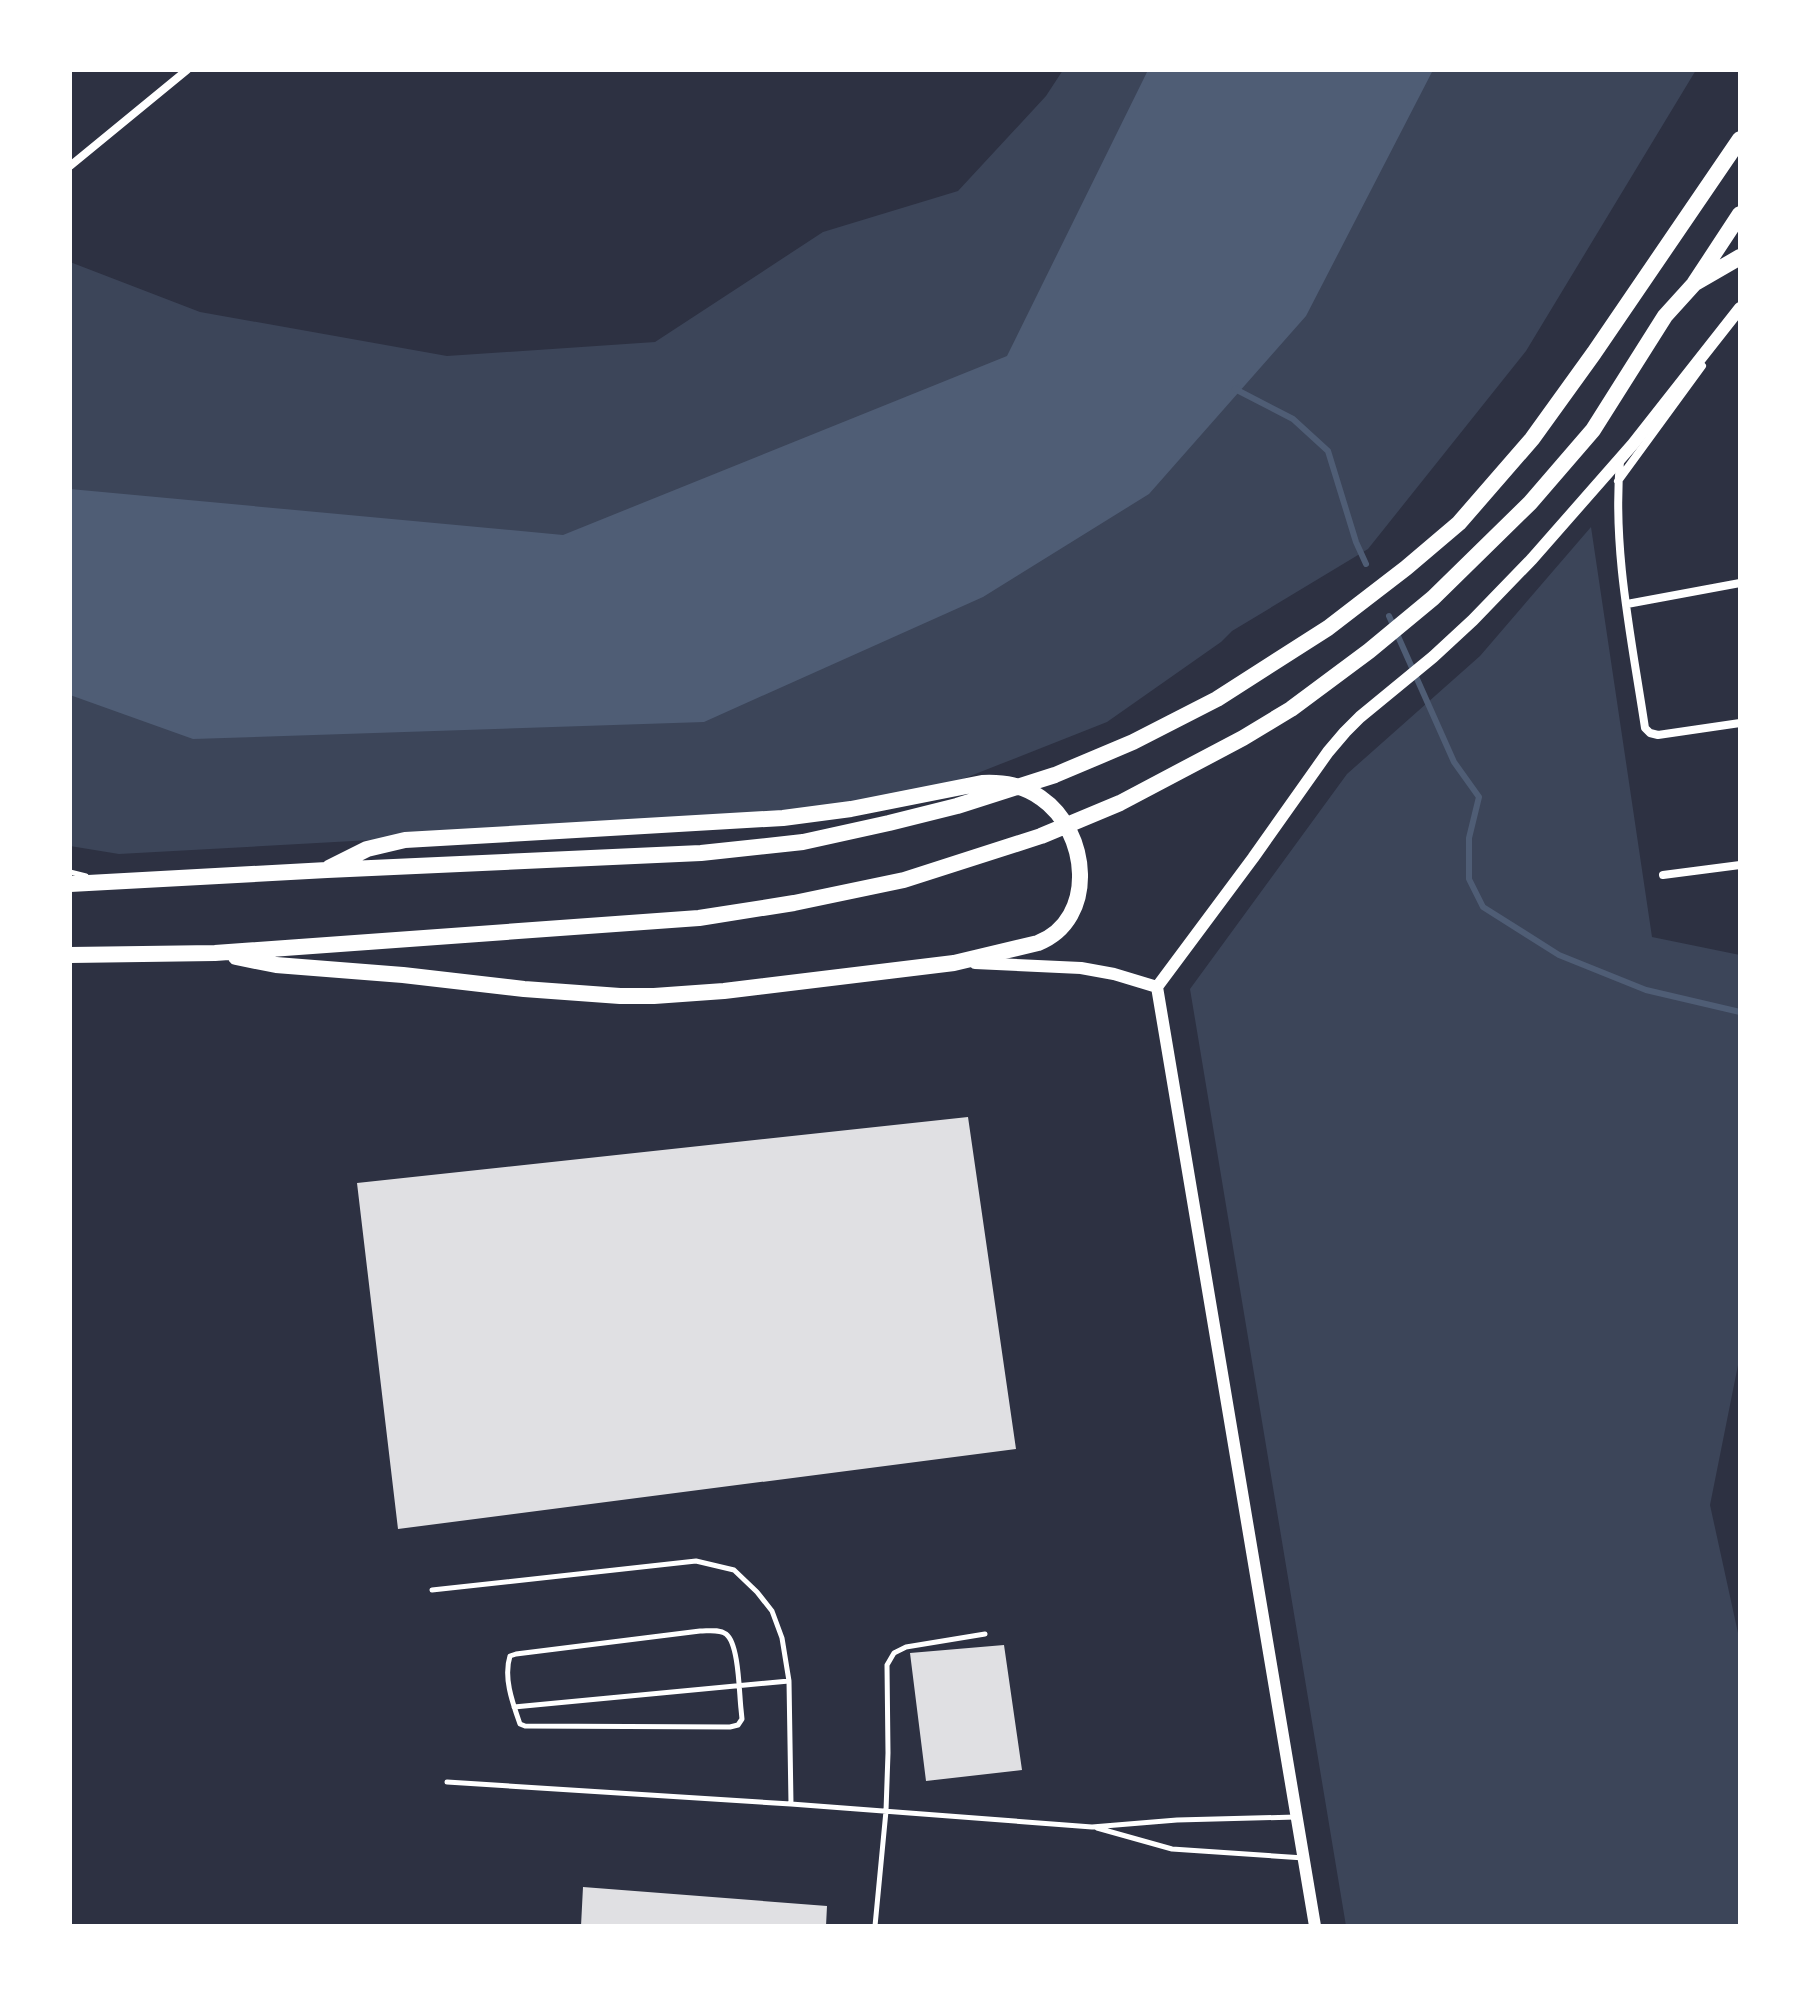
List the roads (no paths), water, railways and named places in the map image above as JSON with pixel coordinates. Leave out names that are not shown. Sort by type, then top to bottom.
[{"type":"highway","points":[[70,884],[701,853],[803,842],[957,806],[1055,775],[1133,742],[1217,699],[1328,628],[1459,523],[1532,439],[1740,139]]},
{"type":"highway","points":[[70,955],[215,953],[699,918],[794,903],[904,880],[1041,836],[1120,803],[1291,709],[1433,598],[1530,503],[1593,430],[1665,316],[1694,284],[1740,214]]},
{"type":"highway","points":[[1694,284],[1740,257]]},
{"type":"highway","points":[[215,953],[276,965],[524,989],[620,996],[701,993],[954,963],[1038,943],[1050,938],[1067,923],[1081,878],[1075,846],[1054,808],[1025,789],[1002,782],[783,818],[405,840],[367,849],[327,870]]},
{"type":"street","points":[[70,166],[187,70]]},
{"type":"street","points":[[1315,1926],[1157,987],[1345,732],[1473,620],[1532,559],[1620,460],[1740,311]]},
{"type":"street","points":[[1618,481],[1740,311]]},
{"type":"street","points":[[1620,460],[1618,515],[1645,728],[1658,735],[1740,723]]},
{"type":"street","points":[[1627,604],[1740,583]]},
{"type":"street","points":[[1663,875],[1740,865]]},
{"type":"street","points":[[954,963],[1081,968],[1157,987]]},
{"type":"lane","points":[[70,872],[106,882]]},
{"type":"lane","points":[[432,1590],[696,1561],[734,1570],[772,1611],[782,1638],[789,1681],[791,1804]]},
{"type":"lane","points":[[719,1631],[728,1635],[734,1647],[742,1719],[738,1725],[730,1727],[525,1726],[520,1724],[514,1707],[509,1686],[510,1656],[719,1631]]},
{"type":"lane","points":[[875,1926],[886,1811],[887,1665],[894,1653],[906,1647],[985,1634]]},
{"type":"lane","points":[[514,1707],[789,1681]]},
{"type":"lane","points":[[447,1782],[1092,1827],[1177,1820],[1296,1817]]},
{"type":"lane","points":[[1092,1827],[1172,1849],[1304,1858]]},
{"type":"waterway","points":[[1235,389],[1293,419],[1328,451],[1356,542],[1366,564]]},
{"type":"waterway","points":[[1389,616],[1454,762],[1479,797],[1469,838],[1469,879],[1483,907],[1559,955],[1646,990],[1740,1012]]}]
